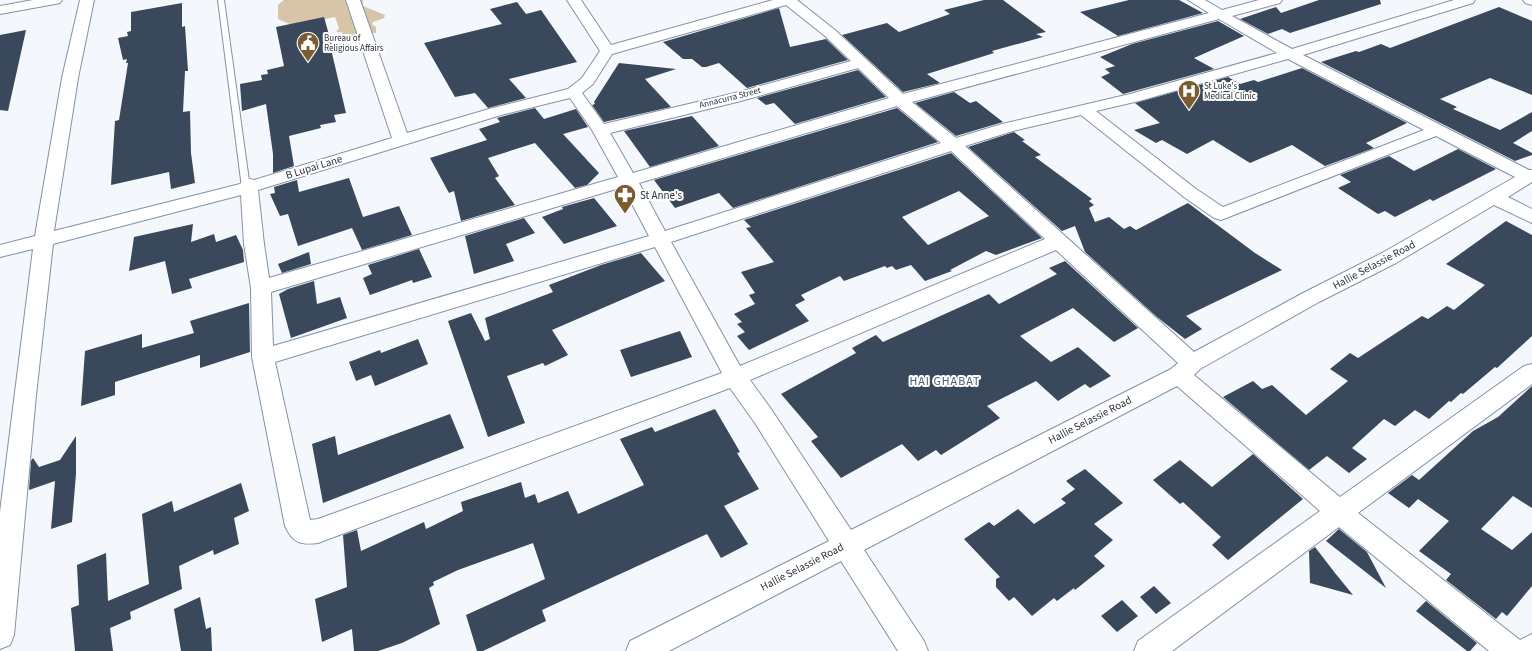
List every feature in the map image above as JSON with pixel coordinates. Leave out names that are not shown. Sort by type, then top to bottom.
[{"type":"street","points":[[0,10],[55,0]]},
{"type":"street","points":[[0,635],[42,240],[78,38],[87,0]]},
{"type":"street","points":[[353,0],[401,140]]},
{"type":"street","points":[[574,0],[607,51],[789,0],[830,33],[900,100],[954,145],[1059,241],[1186,369],[1340,513],[1511,651]]},
{"type":"street","points":[[1195,0],[1290,54],[1436,131],[1530,176]]},
{"type":"street","points":[[261,288],[900,100],[1275,0]]},
{"type":"street","points":[[263,358],[660,239],[1008,128],[1133,98],[1290,54],[1468,0]]},
{"type":"street","name":"B Lupai Lane","points":[[0,251],[246,188],[495,112],[574,92],[588,81],[607,51]]},
{"type":"street","name":"Annacurra Street","points":[[600,130],[735,98],[860,63]]},
{"type":"street","points":[[574,92],[600,130],[629,180],[735,376],[763,416],[914,651]]},
{"type":"street","points":[[1083,109],[1190,193],[1221,214],[1436,131]]},
{"type":"street","name":"Hallie Selassie Road","points":[[640,651],[1186,369],[1312,297],[1389,258],[1530,176]]},
{"type":"street","points":[[246,188],[249,184],[254,244],[261,288],[263,358],[298,526],[305,533],[326,529],[735,376],[1059,241]]},
{"type":"street","points":[[1494,197],[1532,217]]},
{"type":"street","points":[[1148,651],[1340,513],[1532,372]]},
{"type":"street","points":[[1529,651],[1532,648]]},
{"type":"lane","points":[[221,0],[246,188]]},
{"type":"shaded area","points":[[284,0],[363,0],[363,6],[385,15],[384,18],[373,22],[372,24],[376,27],[376,33],[370,33],[362,42],[346,40],[343,37],[342,32],[336,32],[339,28],[335,17],[294,26],[278,19],[278,5]]},
{"type":"building","points":[[984,0],[1003,0],[1046,32],[1036,34],[1043,37],[992,51],[994,53],[927,74],[940,83],[903,92],[842,35],[887,23],[899,32],[950,14],[944,10]]},
{"type":"building","points":[[1129,0],[1179,0],[1203,13],[1118,36],[1080,12]]},
{"type":"building","points":[[1319,0],[1380,0],[1381,4],[1290,33],[1282,29],[1268,34],[1240,19],[1276,7],[1281,13]]},
{"type":"building","points":[[517,2],[526,14],[541,10],[577,62],[509,79],[526,98],[488,108],[475,93],[455,97],[424,43],[502,24],[490,9]]},
{"type":"building","points":[[182,3],[182,27],[185,26],[188,71],[185,71],[183,112],[190,111],[191,153],[195,183],[171,189],[169,172],[111,185],[115,121],[119,120],[128,63],[126,63],[127,59],[123,60],[118,38],[128,36],[127,32],[131,31],[131,12]]},
{"type":"building","points":[[1499,7],[1532,21],[1532,95],[1490,78],[1440,99],[1457,107],[1453,109],[1500,130],[1532,112],[1532,131],[1513,143],[1532,153],[1532,155],[1515,161],[1321,62],[1356,51],[1359,52],[1381,44],[1390,48]]},
{"type":"building","points":[[779,8],[790,47],[826,39],[848,60],[747,88],[719,63],[702,67],[692,59],[683,59],[663,42]]},
{"type":"building","points":[[324,17],[333,49],[331,49],[346,113],[334,115],[336,122],[320,125],[321,128],[289,136],[294,166],[273,173],[273,154],[266,104],[242,111],[240,84],[262,80],[261,75],[268,74],[267,70],[284,66],[276,27]]},
{"type":"building","points":[[1218,21],[1244,36],[1194,58],[1214,69],[1123,94],[1101,77],[1110,73],[1105,69],[1115,66],[1100,57],[1132,44]]},
{"type":"building","points":[[26,30],[8,111],[0,110],[0,35]]},
{"type":"building","points":[[619,63],[676,69],[645,79],[671,107],[604,122],[592,105],[595,104],[594,102]]},
{"type":"building","points":[[1302,68],[1407,123],[1366,143],[1374,148],[1325,166],[1292,145],[1250,163],[1213,140],[1187,154],[1162,140],[1156,143],[1134,130],[1160,123],[1135,103],[1228,77],[1240,84],[1254,80],[1258,82]]},
{"type":"building","points":[[858,70],[886,97],[795,124],[774,103],[766,105],[757,98]]},
{"type":"building","points":[[954,92],[970,103],[976,101],[1003,122],[956,136],[915,103]]},
{"type":"building","points":[[535,108],[544,119],[576,109],[588,127],[563,134],[599,173],[587,185],[575,188],[535,143],[488,158],[499,176],[495,178],[515,205],[461,221],[454,191],[449,193],[430,158],[487,140],[479,129],[500,122],[497,118]]},
{"type":"building","points":[[897,108],[938,142],[733,208],[719,193],[675,208],[654,180]]},
{"type":"building","points":[[692,116],[719,146],[650,167],[624,131]]},
{"type":"building","points":[[1014,132],[1025,140],[1022,141],[1041,155],[1035,157],[1092,199],[1089,201],[1094,205],[1089,208],[1095,222],[1109,217],[1124,229],[1130,226],[1136,230],[1188,203],[1255,253],[1282,270],[1186,316],[1202,329],[1185,339],[1157,317],[1085,252],[1075,226],[1062,231],[968,147]]},
{"type":"building","points":[[1458,149],[1496,169],[1433,201],[1430,199],[1395,217],[1385,211],[1378,214],[1338,188],[1351,182],[1340,175],[1389,156],[1414,171]]},
{"type":"building","points":[[951,153],[1042,238],[996,255],[986,251],[950,270],[952,271],[925,281],[911,265],[896,270],[892,266],[887,268],[885,266],[844,281],[840,276],[801,295],[805,300],[795,305],[809,321],[749,350],[737,336],[745,332],[737,324],[742,322],[734,314],[755,304],[749,295],[755,293],[741,272],[774,262],[746,228],[751,227],[744,220]],"holes":[[[959,191],[989,216],[928,245],[902,217]]]},
{"type":"building","points":[[349,178],[363,217],[399,206],[412,235],[362,250],[352,228],[298,246],[288,214],[280,216],[270,194],[275,193],[274,187],[297,180],[299,192]]},
{"type":"building","points":[[594,198],[617,226],[564,244],[542,217],[563,209],[562,207]]},
{"type":"building","points":[[524,218],[535,233],[506,244],[514,261],[474,274],[465,236]]},
{"type":"building","points":[[1506,221],[1532,235],[1532,336],[1497,368],[1495,367],[1463,394],[1461,393],[1451,402],[1449,401],[1429,419],[1415,410],[1395,426],[1384,419],[1352,448],[1367,459],[1349,473],[1327,456],[1309,470],[1223,397],[1253,381],[1262,389],[1272,385],[1306,415],[1348,381],[1330,369],[1350,353],[1358,358],[1422,316],[1428,319],[1447,306],[1454,310],[1485,285],[1446,264]]},
{"type":"building","points":[[193,224],[191,242],[214,234],[216,242],[236,235],[243,250],[244,262],[189,279],[192,288],[172,294],[165,261],[129,271],[134,237]]},
{"type":"building","points":[[419,249],[432,277],[413,283],[412,280],[370,295],[363,278],[372,274],[368,265]]},
{"type":"building","points":[[309,252],[311,264],[282,273],[278,264]]},
{"type":"building","points":[[641,253],[665,281],[552,330],[568,355],[545,366],[543,363],[507,376],[525,423],[488,437],[448,321],[471,313],[485,341],[490,339],[485,318],[553,292],[549,285],[601,265]]},
{"type":"building","points":[[1065,261],[1138,328],[1114,342],[1073,308],[1020,336],[1051,362],[1078,347],[1111,376],[1090,388],[1085,384],[1058,401],[1036,381],[987,406],[1000,418],[941,455],[936,450],[918,461],[902,444],[841,478],[811,441],[818,437],[781,394],[856,353],[852,348],[876,335],[883,342],[989,294],[999,304],[1057,274],[1049,268]]},
{"type":"building","points":[[314,281],[317,304],[340,297],[347,318],[291,338],[279,294],[288,289]]},
{"type":"building","points":[[249,303],[250,352],[200,368],[200,355],[115,382],[115,395],[81,406],[85,351],[142,334],[142,348],[194,333],[190,321]]},
{"type":"building","points":[[680,331],[692,357],[631,377],[620,350]]},
{"type":"building","points":[[418,339],[428,364],[375,386],[371,375],[356,381],[349,362],[380,350],[381,353]]},
{"type":"building","points":[[1532,386],[1532,508],[1513,496],[1481,529],[1512,550],[1532,532],[1532,586],[1507,616],[1502,612],[1496,619],[1446,580],[1451,574],[1419,551],[1449,521],[1418,499],[1409,508],[1388,493],[1412,475],[1419,480],[1473,431],[1498,417]]},
{"type":"building","points":[[715,409],[740,452],[737,453],[759,489],[724,506],[748,544],[721,558],[707,534],[542,610],[546,621],[483,651],[477,651],[466,615],[545,579],[533,543],[458,570],[433,582],[434,585],[429,588],[440,624],[402,643],[378,651],[354,651],[352,629],[322,642],[315,599],[347,587],[343,535],[357,530],[361,551],[424,522],[426,529],[463,511],[461,502],[521,482],[525,498],[535,494],[538,503],[568,491],[578,514],[644,485],[620,439],[652,427],[655,432]]},
{"type":"building","points":[[450,414],[464,448],[323,503],[312,444],[335,436],[338,455]]},
{"type":"building","points":[[76,436],[76,474],[72,522],[51,529],[55,481],[29,490],[31,461],[33,458],[39,467],[60,460]]},
{"type":"building","points":[[1253,454],[1303,499],[1228,560],[1212,545],[1221,537],[1183,502],[1180,504],[1153,480],[1180,460],[1212,487]]},
{"type":"building","points":[[1085,469],[1123,503],[1094,524],[1113,540],[1094,556],[1105,566],[1075,590],[1074,588],[1057,601],[1054,598],[1032,616],[1014,597],[1009,601],[996,587],[996,579],[1000,577],[964,539],[989,522],[994,526],[1018,509],[1034,524],[1066,503],[1061,499],[1075,489],[1066,481]]},
{"type":"building","points":[[241,483],[249,511],[234,518],[239,544],[214,555],[213,550],[179,566],[182,589],[130,612],[131,619],[110,628],[113,651],[75,651],[71,608],[79,605],[77,565],[106,553],[108,601],[149,584],[142,514],[172,501],[174,512]]},
{"type":"building","points":[[1339,529],[1367,552],[1386,588],[1326,541]]},
{"type":"building","points":[[1315,547],[1353,595],[1310,583],[1309,551]]},
{"type":"building","points":[[1154,586],[1171,603],[1156,614],[1140,597]]},
{"type":"building","points":[[200,597],[206,629],[211,627],[212,651],[181,651],[174,609]]},
{"type":"building","points":[[1122,600],[1138,616],[1117,632],[1101,616]]},
{"type":"building","points":[[1426,601],[1477,643],[1470,651],[1467,651],[1416,611]]},
{"type":"place","name":"Bureau of Religious Affairs","points":[[308,62]]},
{"type":"place","name":"St Luke's Medical Clinic","points":[[1189,110]]},
{"type":"place","name":"St Anne's","points":[[625,214]]},
{"type":"district","name":"HAI GHABAT","points":[[945,381]]}]
